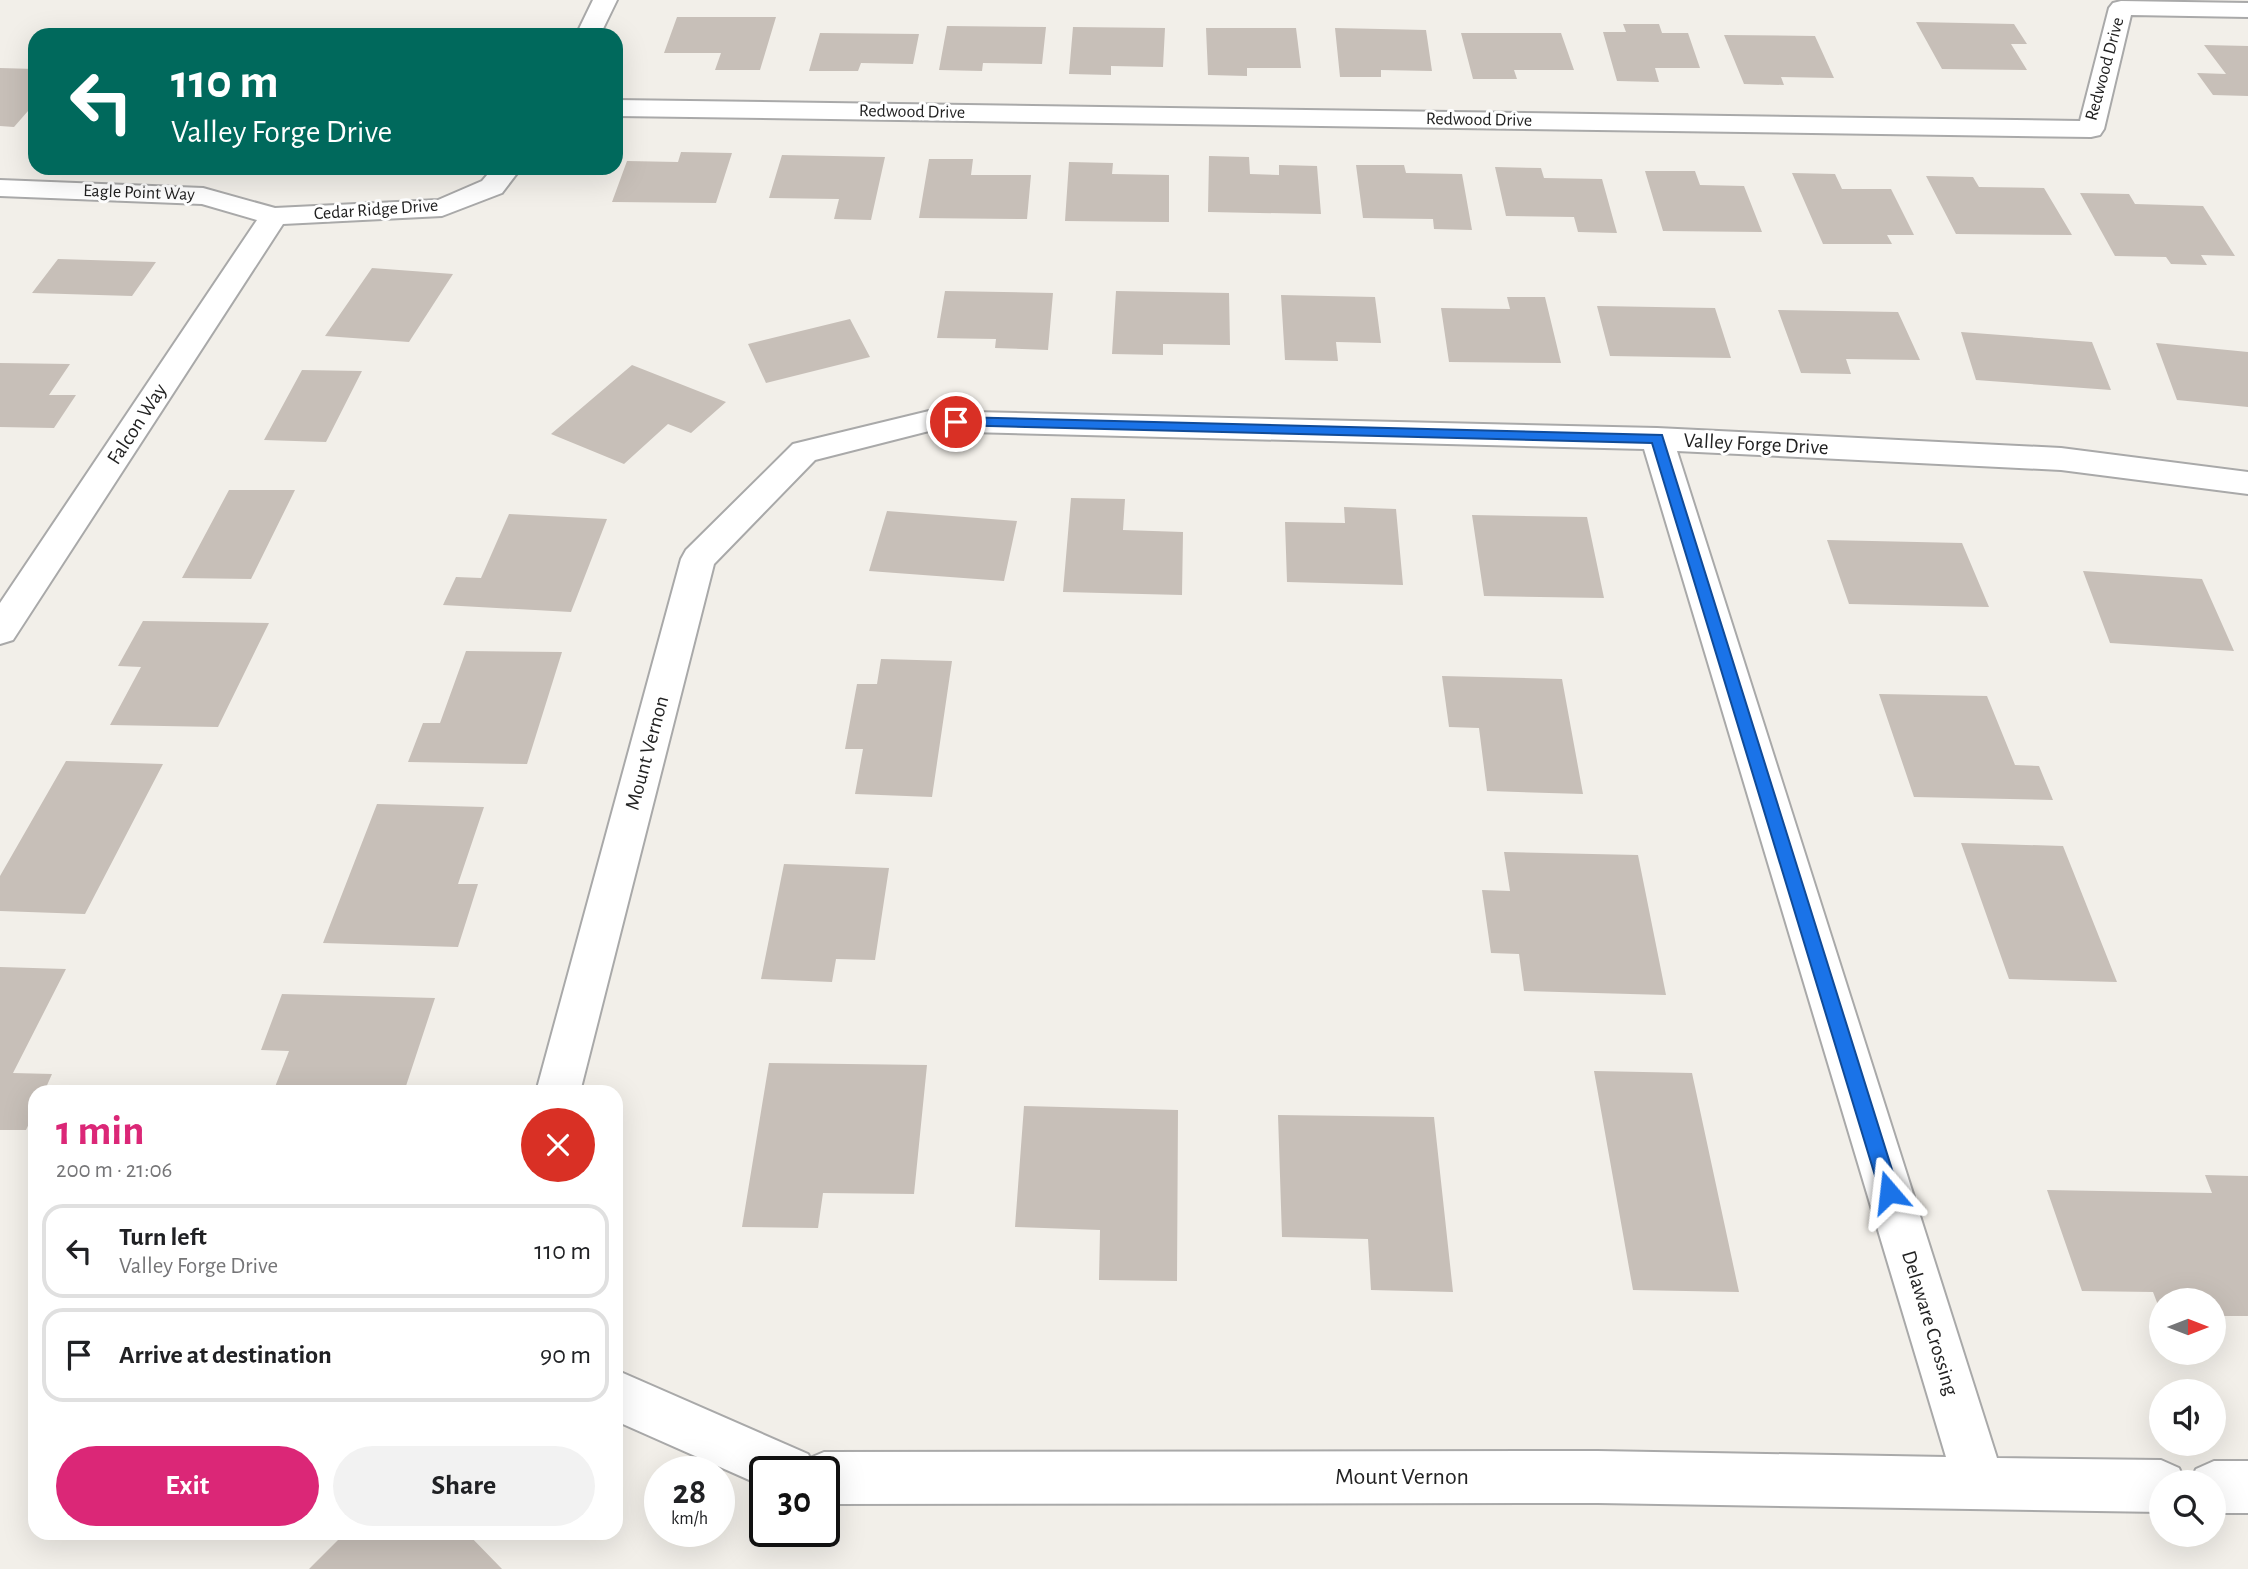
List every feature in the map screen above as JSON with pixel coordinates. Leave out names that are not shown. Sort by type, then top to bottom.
[{"type":"street","points":[[591,28],[604,0]]},
{"type":"street","name":"Redwood Drive","points":[[623,108],[2091,129],[2117,4],[2248,10]]},
{"type":"street","name":"Cedar Ridge Drive","points":[[274,216],[442,208],[492,187],[501,175]]},
{"type":"street","name":"Eagle Point Way","points":[[0,188],[203,196],[274,216]]},
{"type":"street","name":"Falcon Way","points":[[0,631],[274,216]]},
{"type":"street","name":"Valley Forge Drive","points":[[804,452],[929,421],[1657,439],[2061,459],[2248,484]]},
{"type":"street","name":"Delaware Crossing","points":[[1657,439],[1980,1485]]},
{"type":"street","name":"Mount Vernon","points":[[560,1085],[698,559],[804,452]]},
{"type":"street","points":[[623,1398],[754,1456]]},
{"type":"street","name":"Mount Vernon","points":[[840,1478],[1598,1476],[1980,1485],[2149,1486]]},
{"type":"street","points":[[2226,1487],[2248,1487]]},
{"type":"building","points":[[677,17],[776,17],[760,70],[715,70],[721,53],[664,53]]},
{"type":"building","points":[[1916,22],[2014,24],[2027,44],[2011,44],[2027,70],[1942,69]]},
{"type":"building","points":[[1623,24],[1659,24],[1662,33],[1688,33],[1700,68],[1655,68],[1659,82],[1617,81],[1603,32],[1626,32]]},
{"type":"building","points":[[947,26],[1046,27],[1042,64],[983,63],[982,71],[939,70]]},
{"type":"building","points":[[1073,27],[1165,28],[1163,67],[1111,66],[1111,75],[1069,74]]},
{"type":"building","points":[[1206,28],[1296,28],[1301,68],[1247,68],[1247,76],[1208,75]]},
{"type":"building","points":[[1335,28],[1426,30],[1432,71],[1381,70],[1381,77],[1340,77]]},
{"type":"building","points":[[820,33],[919,34],[913,64],[861,63],[858,71],[809,71]]},
{"type":"building","points":[[1461,33],[1561,33],[1574,70],[1514,70],[1517,79],[1473,79]]},
{"type":"building","points":[[1724,35],[1815,36],[1834,78],[1781,77],[1784,85],[1744,84]]},
{"type":"building","points":[[2204,45],[2248,46],[2248,96],[2213,95],[2197,73],[2226,74]]},
{"type":"building","points":[[0,68],[28,69],[28,111],[14,127],[0,126]]},
{"type":"building","points":[[681,152],[732,153],[716,203],[612,202],[627,161],[678,162]]},
{"type":"building","points":[[782,155],[885,157],[871,220],[834,219],[839,199],[769,198]]},
{"type":"building","points":[[1209,156],[1249,157],[1250,174],[1279,175],[1279,165],[1317,166],[1321,214],[1208,212]]},
{"type":"building","points":[[929,159],[973,159],[971,175],[1031,175],[1027,219],[919,218]]},
{"type":"building","points":[[1069,162],[1113,163],[1112,174],[1169,175],[1169,222],[1065,221]]},
{"type":"building","points":[[1356,165],[1404,165],[1406,173],[1462,174],[1472,230],[1434,229],[1433,219],[1363,218]]},
{"type":"building","points":[[1495,167],[1541,168],[1544,178],[1602,179],[1617,233],[1578,232],[1574,217],[1506,216]]},
{"type":"building","points":[[1645,171],[1695,171],[1700,185],[1744,186],[1762,232],[1663,231]]},
{"type":"building","points":[[1792,173],[1835,174],[1842,189],[1891,189],[1914,235],[1887,235],[1892,244],[1823,244]]},
{"type":"building","points":[[1926,176],[1973,177],[1979,187],[2044,188],[2072,235],[1956,234]]},
{"type":"building","points":[[2080,193],[2129,194],[2135,204],[2203,206],[2235,256],[2201,255],[2207,265],[2171,264],[2166,257],[2115,256]]},
{"type":"building","points":[[58,259],[156,262],[132,296],[32,293]]},
{"type":"building","points":[[372,268],[453,274],[409,342],[325,336]]},
{"type":"building","points":[[945,291],[1053,293],[1048,350],[995,348],[996,339],[937,338]]},
{"type":"building","points":[[1116,291],[1229,293],[1230,345],[1163,344],[1163,355],[1112,354]]},
{"type":"building","points":[[1281,295],[1375,297],[1381,343],[1336,342],[1338,361],[1285,360]]},
{"type":"building","points":[[1507,297],[1545,297],[1561,363],[1449,362],[1441,308],[1510,309]]},
{"type":"building","points":[[1597,306],[1715,308],[1731,358],[1610,356]]},
{"type":"building","points":[[1778,310],[1898,312],[1920,360],[1846,359],[1851,374],[1801,373]]},
{"type":"building","points":[[850,319],[870,357],[766,383],[748,344]]},
{"type":"building","points":[[1961,332],[2092,342],[2111,390],[1976,380]]},
{"type":"building","points":[[2156,343],[2248,352],[2248,407],[2177,400]]},
{"type":"building","points":[[0,363],[70,364],[49,395],[76,395],[54,428],[0,427]]},
{"type":"building","points":[[632,365],[726,402],[691,433],[668,424],[624,464],[551,434]]},
{"type":"building","points":[[302,370],[362,371],[326,442],[264,440]]},
{"type":"building","points":[[229,490],[295,490],[251,579],[182,578]]},
{"type":"building","points":[[1071,498],[1125,499],[1123,530],[1183,532],[1182,595],[1063,592]]},
{"type":"building","points":[[1344,507],[1396,509],[1403,585],[1287,582],[1285,522],[1345,523]]},
{"type":"building","points":[[887,511],[1017,521],[1004,581],[869,571]]},
{"type":"building","points":[[509,514],[607,519],[571,612],[443,605],[456,577],[481,578]]},
{"type":"building","points":[[1472,515],[1587,517],[1604,598],[1484,596]]},
{"type":"building","points":[[1827,540],[1962,543],[1989,607],[1849,604]]},
{"type":"building","points":[[2083,571],[2202,579],[2234,651],[2110,643]]},
{"type":"building","points":[[143,621],[269,623],[218,727],[110,725],[141,667],[118,666]]},
{"type":"building","points":[[466,651],[562,652],[527,764],[408,762],[423,723],[440,723]]},
{"type":"building","points":[[881,659],[952,661],[932,797],[855,794],[863,749],[845,749],[857,684],[877,684]]},
{"type":"building","points":[[1442,676],[1562,679],[1583,794],[1487,791],[1479,728],[1449,727]]},
{"type":"building","points":[[1879,694],[1987,696],[2015,765],[2039,766],[2053,800],[1914,797]]},
{"type":"building","points":[[66,761],[163,764],[85,914],[0,911],[0,876]]},
{"type":"building","points":[[377,804],[484,807],[458,884],[478,884],[458,947],[323,943]]},
{"type":"building","points":[[1961,843],[2063,846],[2117,982],[2009,979]]},
{"type":"building","points":[[1504,852],[1638,855],[1666,995],[1524,991],[1519,954],[1491,953],[1482,890],[1510,891]]},
{"type":"building","points":[[784,864],[889,868],[875,960],[836,959],[832,982],[761,979]]},
{"type":"building","points":[[0,967],[66,969],[13,1073],[52,1074],[47,1085],[28,1085],[26,1130],[0,1130]]},
{"type":"building","points":[[282,994],[435,998],[406,1085],[276,1085],[289,1051],[261,1050]]},
{"type":"building","points":[[769,1063],[927,1065],[914,1194],[823,1193],[818,1228],[742,1227]]},
{"type":"building","points":[[1594,1071],[1692,1073],[1739,1292],[1633,1290]]},
{"type":"building","points":[[1024,1106],[1178,1110],[1177,1281],[1099,1280],[1100,1230],[1015,1227]]},
{"type":"building","points":[[1278,1115],[1434,1117],[1453,1292],[1371,1290],[1368,1239],[1282,1237]]},
{"type":"building","points":[[2205,1175],[2248,1176],[2248,1316],[2226,1316],[2226,1288],[2149,1288],[2149,1292],[2082,1291],[2047,1190],[2212,1193]]},
{"type":"building","points":[[338,1540],[474,1540],[502,1569],[309,1569]]},
{"type":"route","points":[[956,422],[1657,439],[1889,1192]]}]
